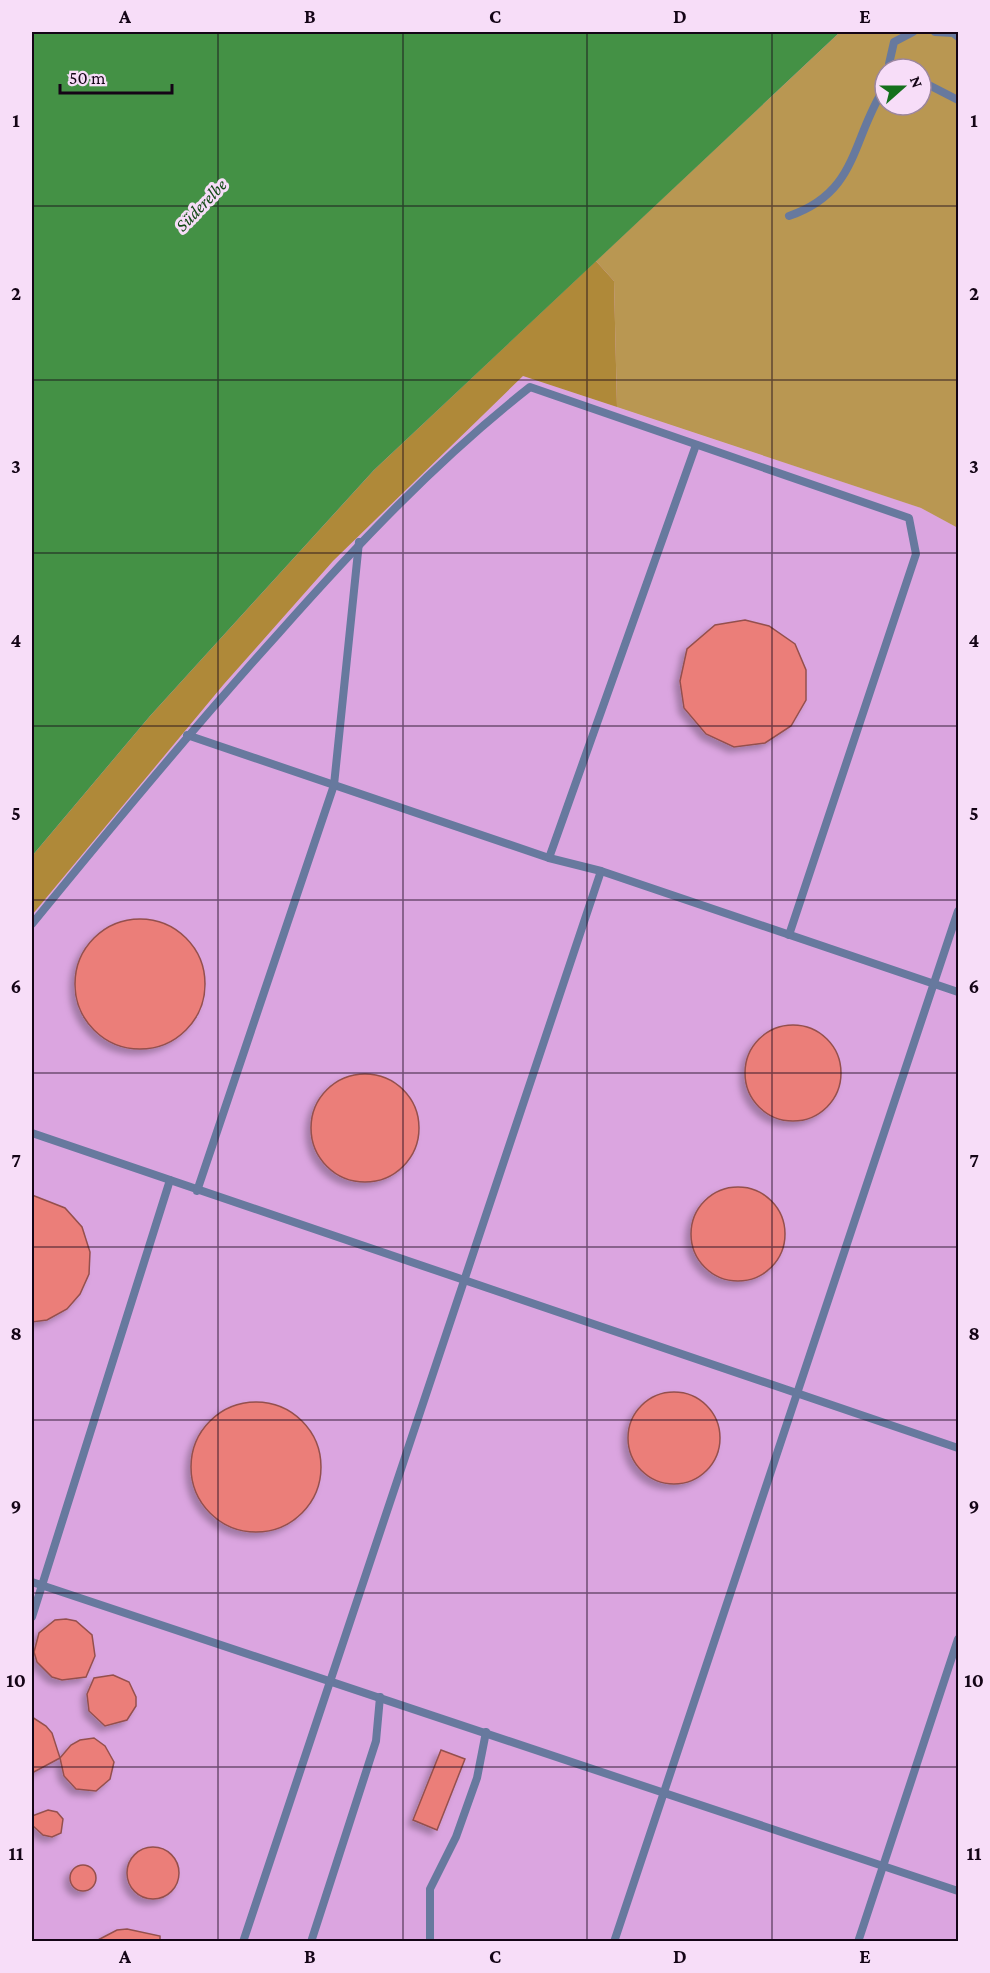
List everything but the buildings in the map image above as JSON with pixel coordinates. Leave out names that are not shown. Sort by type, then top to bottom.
[{"type":"lane","points":[[891,57],[894,42],[913,32]]},
{"type":"lane","points":[[935,32],[953,33],[958,37]]},
{"type":"lane","points":[[933,87],[958,100]]},
{"type":"lane","points":[[789,216],[811,209],[844,178],[862,140],[873,105]]},
{"type":"lane","points":[[32,924],[188,735],[359,543],[480,426],[530,387],[909,518],[916,554],[789,935]]},
{"type":"lane","points":[[549,858],[696,444]]},
{"type":"lane","points":[[197,1191],[334,785],[359,543]]},
{"type":"lane","points":[[188,735],[549,858],[601,871],[958,992]]},
{"type":"lane","points":[[243,1941],[601,871]]},
{"type":"lane","points":[[615,1941],[958,911]]},
{"type":"lane","points":[[32,1133],[958,1448]]},
{"type":"lane","points":[[32,1617],[170,1180]]},
{"type":"lane","points":[[32,1582],[486,1732],[882,1868],[958,1891]]},
{"type":"lane","points":[[858,1941],[958,1639]]},
{"type":"lane","points":[[311,1941],[376,1741],[380,1697]]},
{"type":"lane","points":[[430,1941],[430,1889],[456,1837],[477,1778],[486,1732]]},
{"type":"shaded area","points":[[840,32],[958,32],[958,528],[921,508],[617,407],[614,281],[596,261]]},
{"type":"shaded area","points":[[596,261],[614,281],[617,407],[523,376],[333,561],[224,684],[32,915],[32,856],[150,716],[374,470]]},
{"type":"shaded area","points":[[523,376],[921,508],[958,528],[958,1941],[32,1942],[32,915],[224,684],[333,561]]},
{"type":"water","name":"Süderelbe","points":[[32,32],[840,32],[374,470],[150,716],[32,856]]}]
